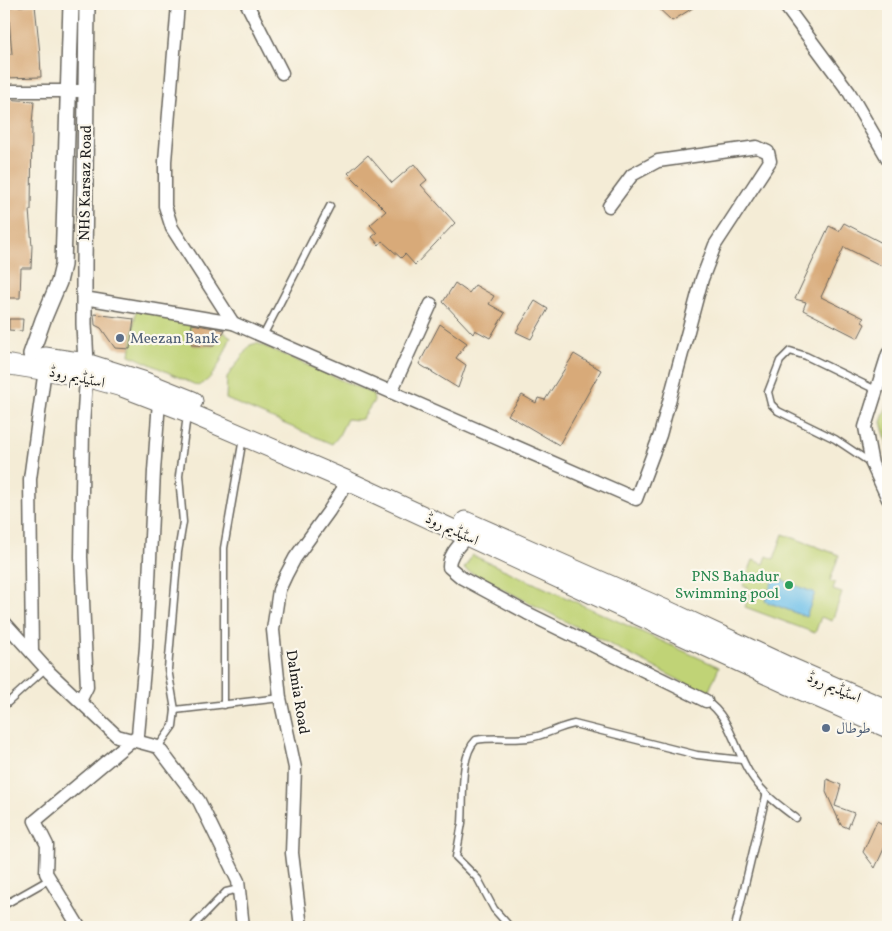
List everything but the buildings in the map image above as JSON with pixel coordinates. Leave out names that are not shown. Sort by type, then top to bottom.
[{"type":"main road","name":"اسٹیڈیم روڈ","points":[[4,352],[31,354],[86,370],[143,381],[199,403],[888,710]]},
{"type":"main road","name":"اسٹیڈیم روڈ","points":[[4,364],[45,369],[86,370],[122,387],[188,412],[348,481],[787,684],[888,728]]},
{"type":"street","points":[[31,354],[59,282],[63,265],[71,4]]},
{"type":"street","name":"NHS Karsaz Road","points":[[86,370],[84,264],[87,4]]},
{"type":"street","points":[[178,4],[165,161],[165,206],[172,228],[233,323]]},
{"type":"street","points":[[247,4],[282,73]]},
{"type":"street","points":[[784,4],[849,92],[888,159]]},
{"type":"street","points":[[4,90],[86,91]]},
{"type":"street","points":[[84,298],[233,323],[636,499],[660,436],[702,279],[715,245],[770,161],[768,152],[757,147],[658,160],[632,175],[609,206]]},
{"type":"street","points":[[63,265],[84,264]]},
{"type":"street","points":[[391,392],[431,304]]},
{"type":"street","points":[[888,354],[865,427],[872,464],[888,499]]},
{"type":"street","points":[[32,653],[30,479],[45,369]]},
{"type":"street","points":[[80,701],[87,687],[81,558],[82,428],[86,370]]},
{"type":"street","points":[[79,927],[46,873],[47,845],[35,820],[138,735],[142,703],[159,402]]},
{"type":"street","name":"Dalmia Road","points":[[301,927],[292,853],[295,768],[280,698],[273,630],[279,590],[295,558],[348,481]]},
{"type":"street","points":[[467,536],[451,555],[449,562],[449,567],[462,578],[527,613],[706,701]]},
{"type":"street","points":[[4,622],[46,668],[116,736],[158,747],[198,801],[238,881],[243,927]]},
{"type":"lane","points":[[263,336],[330,206]]},
{"type":"lane","points":[[872,464],[835,439],[778,411],[771,404],[768,392],[780,360],[790,351],[806,356],[876,390]]},
{"type":"lane","points":[[158,747],[172,726],[175,710],[168,668],[178,552],[183,522],[179,476],[188,412]]},
{"type":"lane","points":[[224,705],[224,548],[243,435]]},
{"type":"lane","points":[[4,706],[46,668]]},
{"type":"lane","points":[[175,710],[280,698]]},
{"type":"lane","points":[[706,701],[716,708],[733,737],[742,760],[766,796],[796,818]]},
{"type":"lane","points":[[510,927],[494,908],[478,879],[456,857],[462,823],[466,758],[476,740],[544,736],[563,726],[574,724],[697,755],[742,760]]},
{"type":"lane","points":[[735,927],[766,796]]},
{"type":"lane","points":[[4,905],[50,879]]},
{"type":"lane","points":[[194,927],[226,892],[239,889]]},
{"type":"green space","points":[[136,310],[193,320],[191,331],[193,345],[214,346],[224,332],[231,337],[219,365],[210,377],[198,386],[130,355]]},
{"type":"green space","points":[[257,343],[373,394],[374,401],[362,419],[347,419],[338,437],[332,444],[226,399],[227,377],[250,345]]},
{"type":"green space","points":[[888,402],[888,447],[881,422]]},
{"type":"green space","name":"PNS Bahadur Swimming pool","points":[[783,534],[839,555],[830,581],[835,583],[833,590],[842,593],[832,621],[821,617],[815,633],[745,607],[751,589],[743,586],[753,560],[764,564],[767,556],[774,559]]},
{"type":"green space","points":[[472,555],[719,667],[708,693],[704,693],[464,569]]},
{"type":"water","points":[[774,577],[815,593],[806,617],[765,601]]},
{"type":"place","name":"Meezan Bank","points":[[120,338]]},
{"type":"place","name":"PNS Bahadur Swimming pool","points":[[789,585]]},
{"type":"place","name":"طوطال","points":[[826,728]]}]
